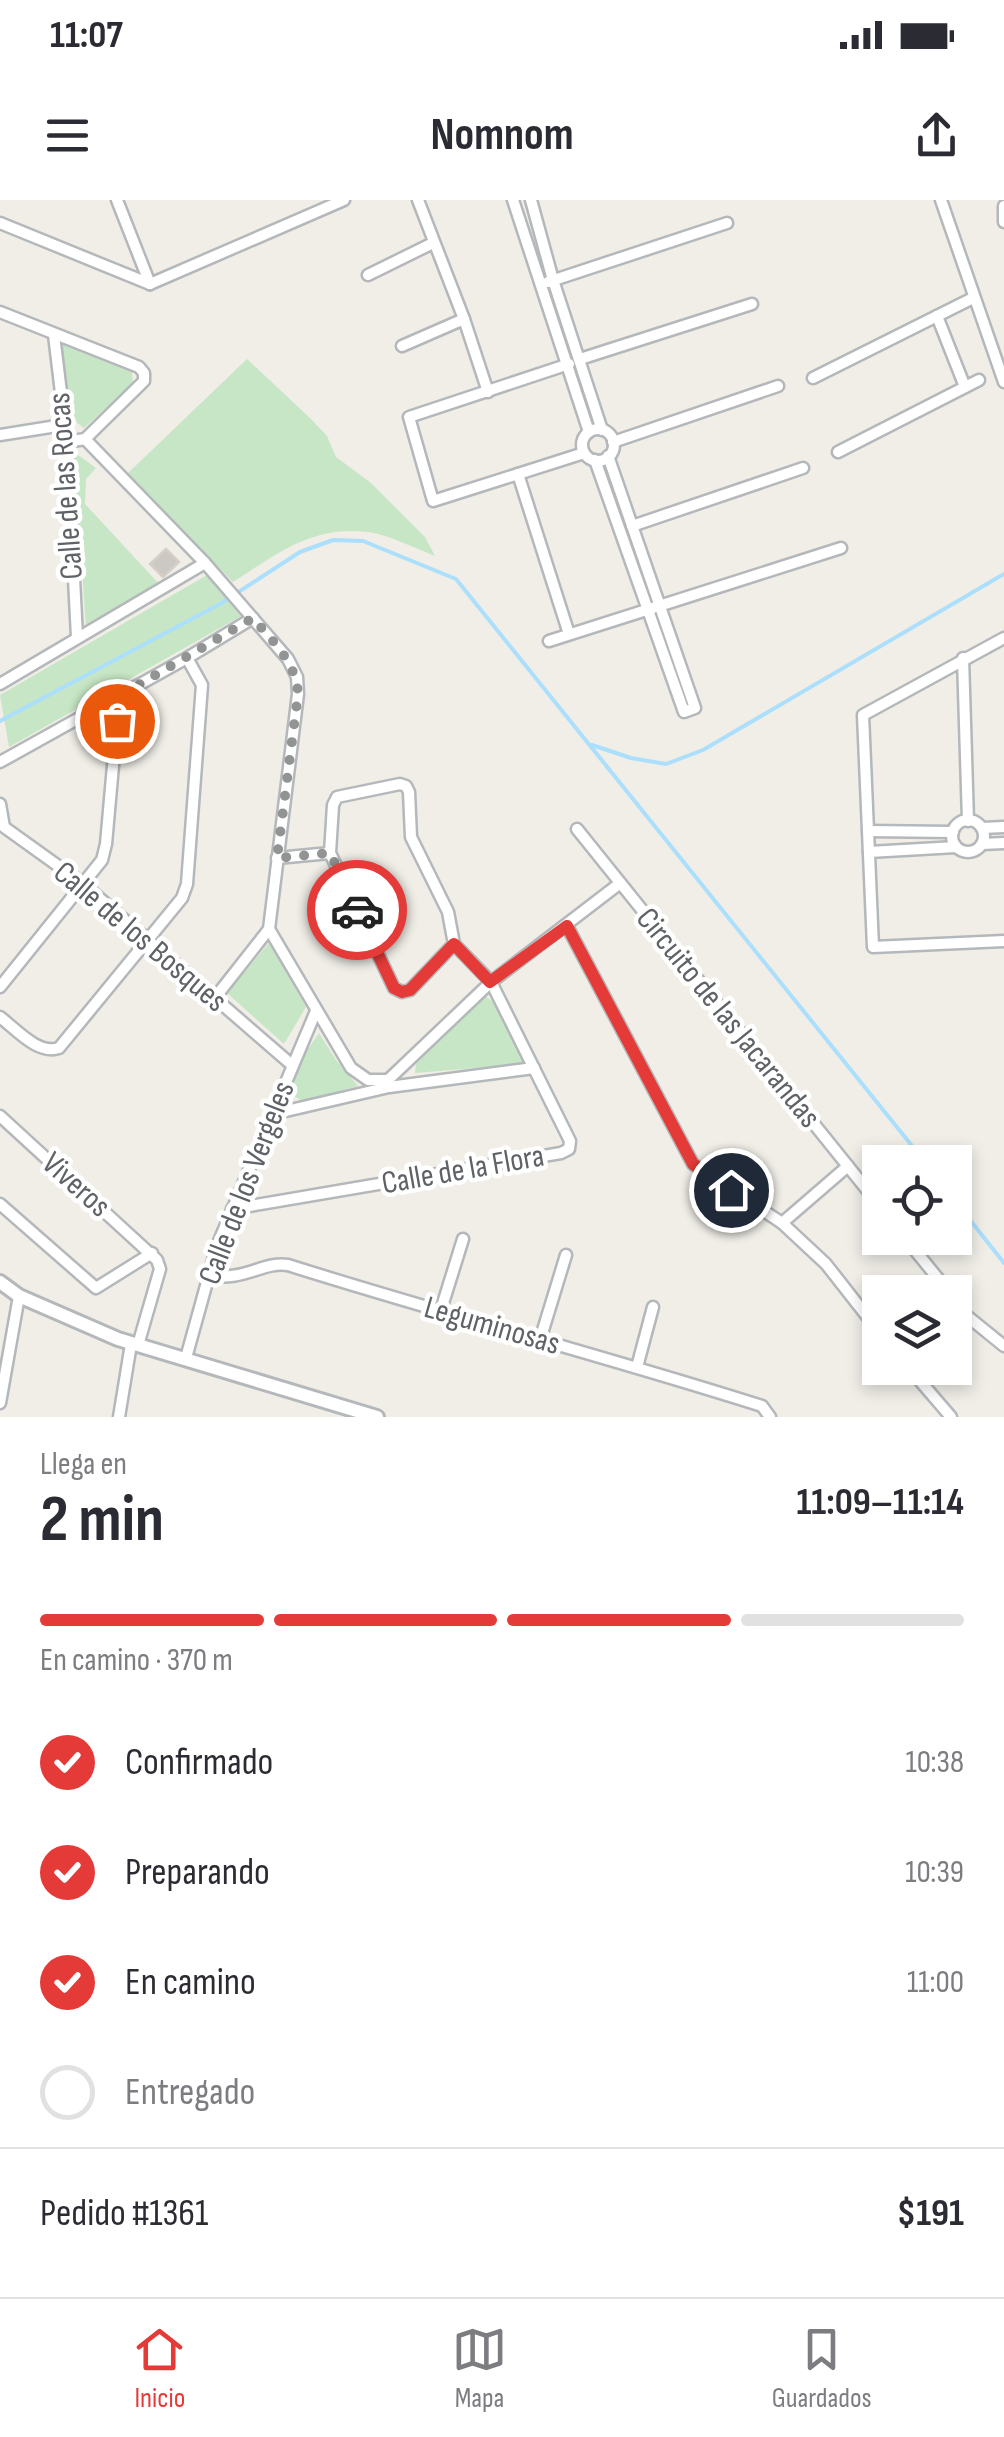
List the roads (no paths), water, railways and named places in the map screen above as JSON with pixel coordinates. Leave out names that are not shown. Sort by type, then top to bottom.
[{"type":"street","points":[[0,223],[150,284],[344,200]]},
{"type":"street","points":[[418,200],[488,392]]},
{"type":"street","points":[[513,200],[602,430],[613,442]]},
{"type":"street","points":[[531,200],[547,282]]},
{"type":"street","points":[[941,200],[1004,382]]},
{"type":"street","points":[[115,201],[150,284]]},
{"type":"street","points":[[1004,206],[1004,222]]},
{"type":"street","points":[[547,282],[727,223]]},
{"type":"street","points":[[368,275],[433,244]]},
{"type":"street","points":[[813,378],[973,298]]},
{"type":"street","points":[[584,453],[433,501],[408,417],[752,304]]},
{"type":"street","points":[[0,312],[139,367],[144,373],[144,382],[85,439],[67,442]]},
{"type":"street","points":[[937,316],[965,387]]},
{"type":"street","points":[[402,346],[464,319]]},
{"type":"street","name":"Calle de las Rocas","points":[[54,334],[67,442],[77,637]]},
{"type":"street","points":[[992,347],[1004,342]]},
{"type":"street","points":[[574,362],[589,432]]},
{"type":"street","points":[[838,452],[979,380]]},
{"type":"street","points":[[613,442],[778,386]]},
{"type":"street","points":[[0,435],[62,425]]},
{"type":"street","points":[[584,453],[583,439],[589,432],[602,430]]},
{"type":"street","points":[[85,439],[241,602],[297,677],[269,929],[214,1000]]},
{"type":"street","points":[[584,453],[595,460],[684,712],[695,708],[608,456],[613,442]]},
{"type":"street","points":[[595,460],[608,456]]},
{"type":"street","points":[[632,526],[804,468]]},
{"type":"street","points":[[518,474],[569,634]]},
{"type":"street","points":[[549,642],[841,548]]},
{"type":"street","points":[[0,684],[204,563]]},
{"type":"street","points":[[0,762],[253,618]]},
{"type":"street","points":[[1004,638],[863,715],[873,947],[1004,941]]},
{"type":"street","points":[[0,1017],[41,1048],[60,1048],[182,898],[187,884],[202,686],[187,658]]},
{"type":"street","points":[[963,658],[968,820]]},
{"type":"street","points":[[0,987],[102,860],[117,721],[111,701]]},
{"type":"street","points":[[406,786],[411,837],[448,912],[454,944],[410,990],[394,988],[330,853],[333,804],[337,797],[406,786]]},
{"type":"street","name":"Calle de los Bosques","points":[[0,804],[2,829],[82,883],[292,1065]]},
{"type":"street","points":[[968,820],[982,828],[1004,827]]},
{"type":"street","points":[[956,847],[953,832],[958,824],[968,820]]},
{"type":"street","points":[[982,828],[982,844]]},
{"type":"street","name":"Circuito de las Jacarandas","points":[[577,829],[862,1184]]},
{"type":"street","points":[[868,832],[953,832]]},
{"type":"street","points":[[869,852],[956,847],[968,852],[982,844],[1004,842]]},
{"type":"street","points":[[277,858],[330,853]]},
{"type":"street","points":[[388,1084],[490,982],[619,884]]},
{"type":"street","points":[[567,926],[693,1164],[782,1222],[826,1264],[862,1310]]},
{"type":"street","points":[[269,929],[351,1068],[368,1080],[388,1084]]},
{"type":"street","name":"Calle de la Flora","points":[[232,1210],[562,1154],[569,1149],[570,1141],[490,982],[454,944]]},
{"type":"street","name":"Calle de los Vergeles","points":[[186,1358],[208,1274],[316,1011]]},
{"type":"street","points":[[273,1114],[388,1084],[534,1068]]},
{"type":"street","name":"Viveros","points":[[0,1117],[152,1253],[96,1288],[0,1204]]},
{"type":"street","points":[[782,1222],[848,1166]]},
{"type":"street","points":[[440,1313],[463,1239]]},
{"type":"street","points":[[119,1417],[135,1344],[160,1269],[152,1253]]},
{"type":"street","points":[[540,1340],[566,1255]]},
{"type":"street","points":[[919,1255],[935,1275]]},
{"type":"street","name":"Leguminosas","points":[[208,1274],[222,1278],[243,1276],[280,1264],[440,1313],[637,1366],[762,1406],[770,1417]]},
{"type":"street","points":[[0,1282],[19,1296],[135,1344],[377,1417]]},
{"type":"street","points":[[0,1403],[19,1296]]},
{"type":"street","points":[[637,1366],[652,1307]]},
{"type":"street","points":[[972,1320],[1004,1346]]},
{"type":"street","points":[[923,1385],[950,1417]]},
{"type":"waterway","points":[[0,721],[220,604],[300,552],[333,540],[363,541],[456,579],[911,1145]]},
{"type":"waterway","points":[[592,745],[666,764],[703,750],[1004,574]]},
{"type":"waterway","points":[[972,1223],[1004,1263]]}]
